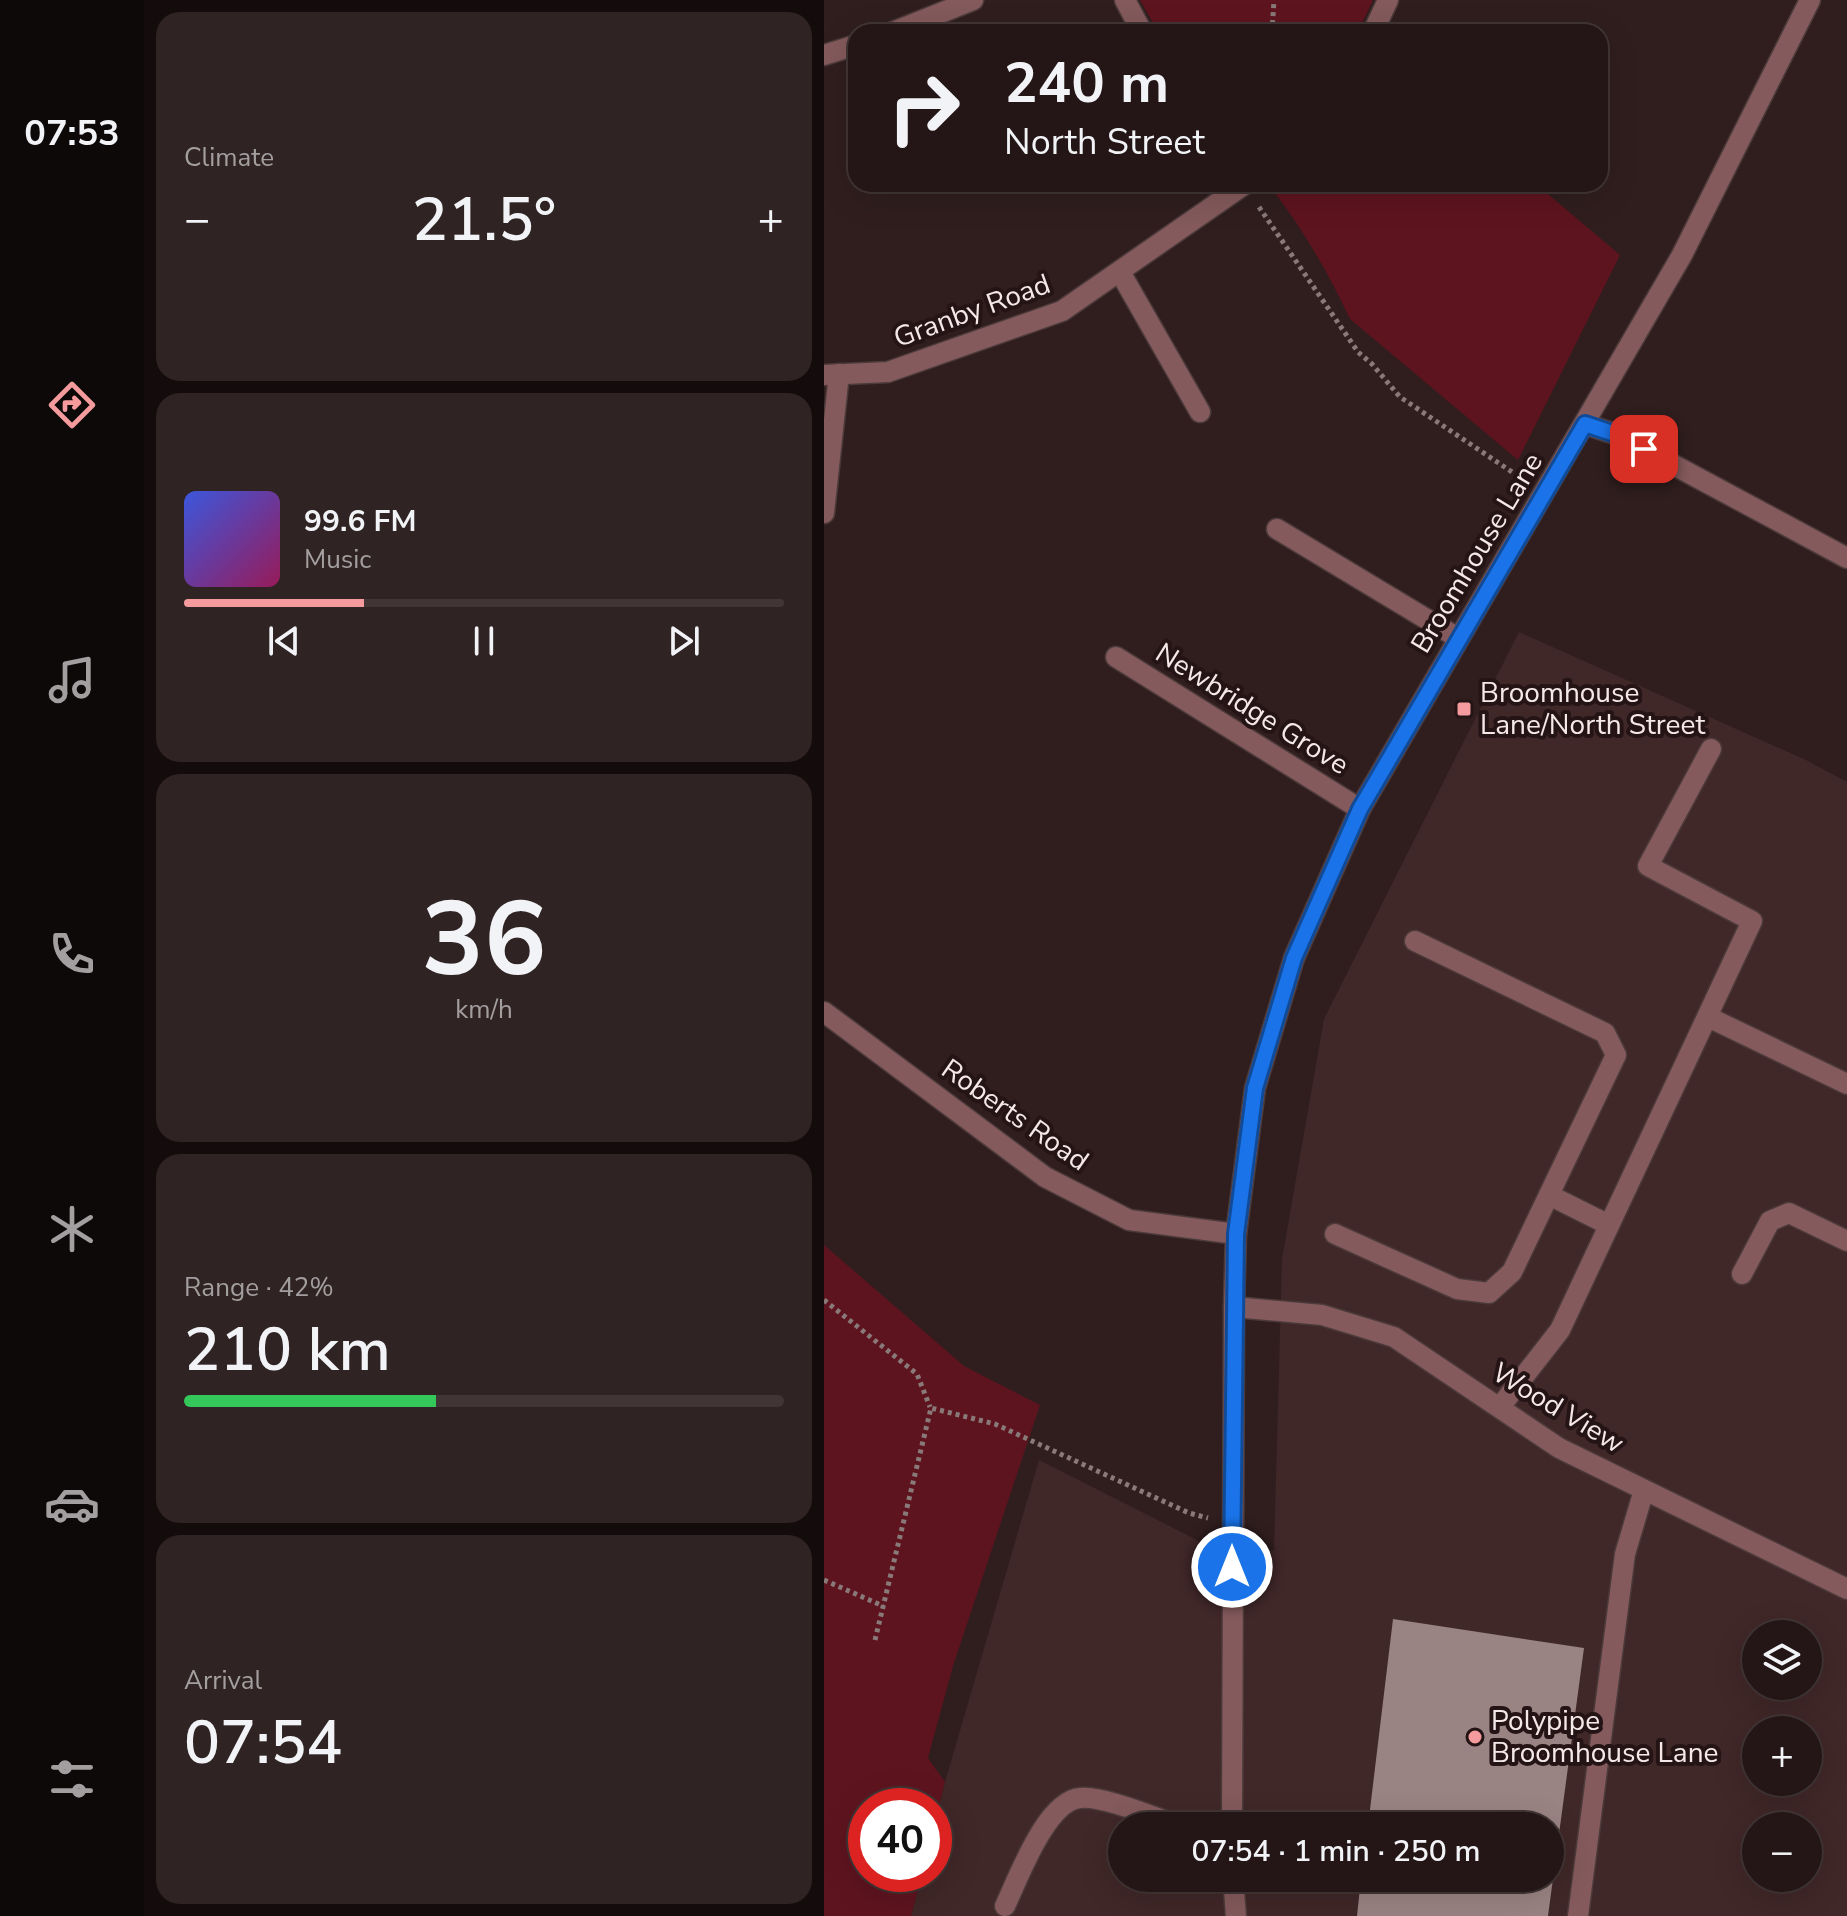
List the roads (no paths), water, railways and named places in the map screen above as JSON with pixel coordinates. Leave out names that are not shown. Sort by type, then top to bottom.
[{"type":"street","points":[[913,24],[973,0]]},
{"type":"street","points":[[1125,0],[1138,24]]},
{"type":"street","points":[[1377,24],[1388,0]]},
{"type":"street","name":"Broomhouse Lane","points":[[1232,1812],[1236,1234],[1255,1088],[1294,958],[1360,809],[1682,255],[1810,0]]},
{"type":"street","points":[[824,55],[848,48]]},
{"type":"street","name":"Granby Road","points":[[832,374],[888,372],[1062,311],[1233,192]]},
{"type":"street","points":[[1120,272],[1200,412]]},
{"type":"street","points":[[824,513],[832,374]]},
{"type":"street","points":[[1585,424],[1618,435],[1847,558]]},
{"type":"street","points":[[1277,529],[1458,638]]},
{"type":"street","name":"Newbridge Grove","points":[[1116,657],[1360,809]]},
{"type":"street","points":[[1500,1407],[1560,1330],[1752,921],[1648,866],[1711,749]]},
{"type":"street","points":[[1335,1234],[1457,1289],[1489,1293],[1512,1272],[1616,1055],[1605,1033],[1415,941]]},
{"type":"street","name":"Roberts Road","points":[[824,1012],[1045,1177],[1129,1220],[1236,1234]]},
{"type":"street","points":[[1708,1017],[1847,1084]]},
{"type":"street","points":[[1549,1195],[1609,1225]]},
{"type":"street","points":[[1742,1274],[1770,1221],[1789,1213],[1847,1241]]},
{"type":"street","name":"Wood View","points":[[1234,1307],[1322,1315],[1394,1337],[1559,1448],[1847,1589]]},
{"type":"street","points":[[1578,1916],[1625,1554],[1644,1490]]},
{"type":"street","points":[[1005,1906],[1038,1836],[1062,1807],[1076,1797],[1092,1798],[1136,1812]]},
{"type":"street","points":[[1234,1892],[1236,1916]]},
{"type":"place","name":"Broomhouse Lane/North Street","points":[[1464,709]]},
{"type":"place","name":"Polypipe Broomhouse Lane","points":[[1475,1737]]}]
